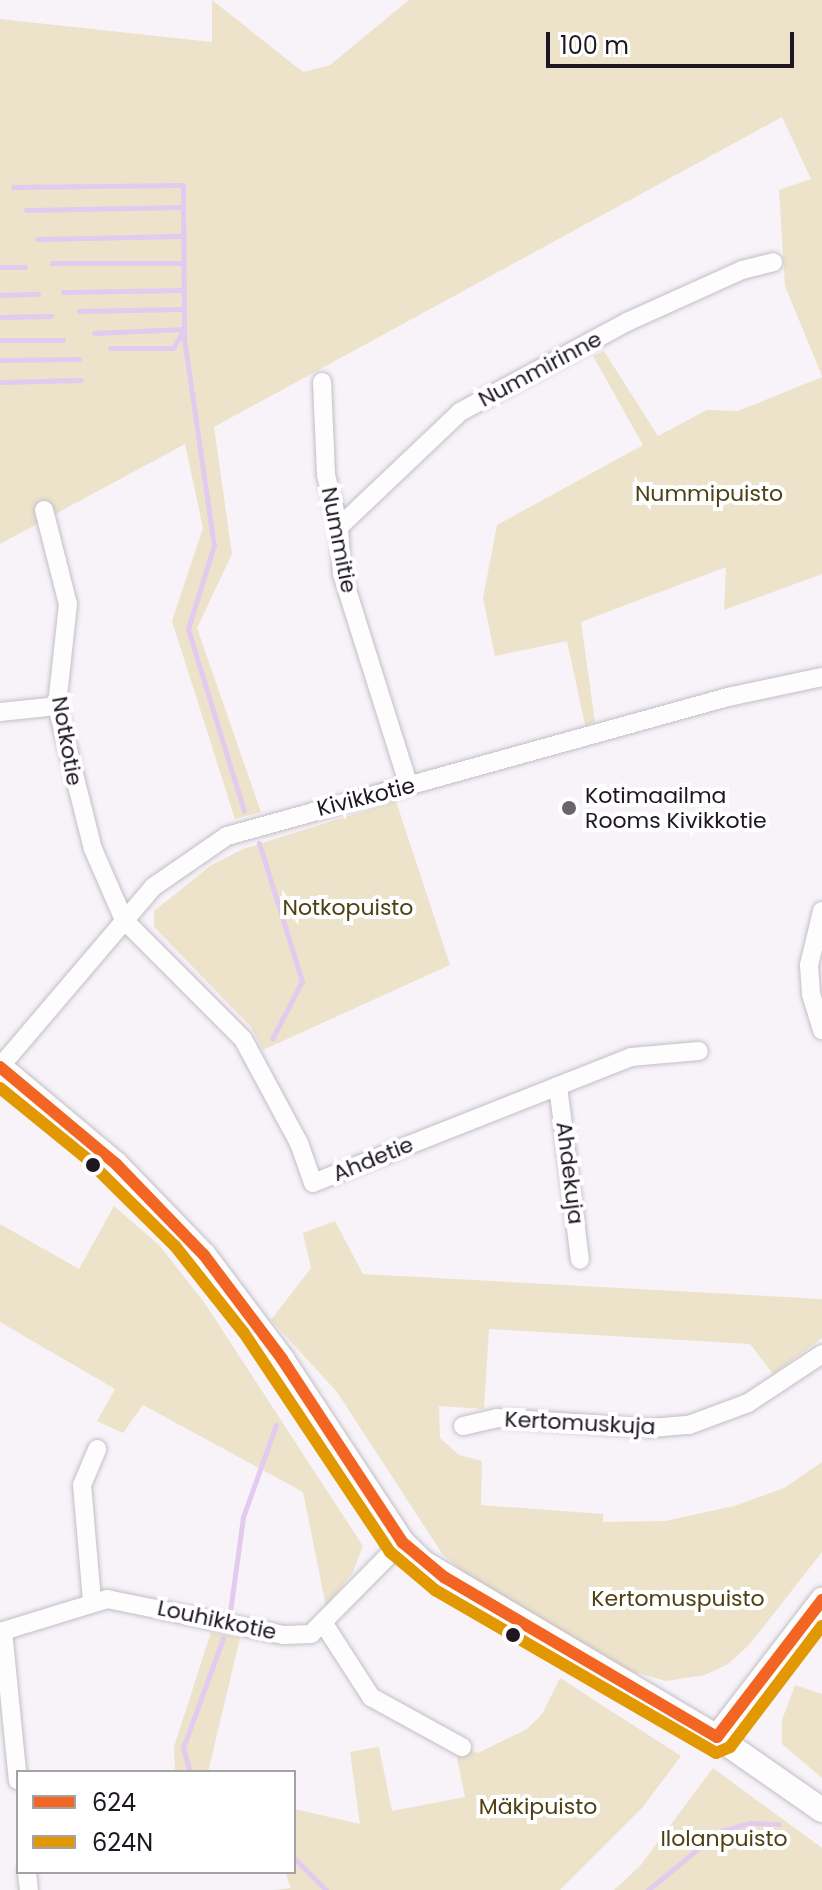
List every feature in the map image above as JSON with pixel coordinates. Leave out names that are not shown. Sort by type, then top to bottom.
[{"type":"street","name":"Nummirinne","points":[[339,527],[460,412],[627,322],[742,270],[773,262]]},
{"type":"street","name":"Nummitie","points":[[322,382],[326,475],[339,527],[342,574],[409,786]]},
{"type":"street","name":"Notkotie","points":[[44,510],[68,604],[57,706],[74,787],[124,920]]},
{"type":"street","name":"Kivikkotie","points":[[0,1067],[153,887],[227,836],[728,697],[822,677]]},
{"type":"street","points":[[0,712],[57,706]]},
{"type":"street","points":[[822,911],[810,949],[809,980],[822,1030]]},
{"type":"street","name":"Ahdetie","points":[[124,920],[243,1039],[299,1143],[313,1183],[631,1057],[699,1051]]},
{"type":"street","points":[[0,1067],[107,1155],[196,1245],[266,1336],[402,1542],[444,1577],[717,1737],[822,1810]]},
{"type":"street","name":"Ahdekuja","points":[[558,1086],[580,1260]]},
{"type":"street","name":"Kertomuskuja","points":[[463,1426],[497,1418],[651,1428],[689,1425],[748,1403],[822,1354]]},
{"type":"street","points":[[92,1601],[82,1485],[97,1449]]},
{"type":"street","name":"Louhikkotie","points":[[1,1632],[92,1601],[124,1600],[284,1635],[311,1634],[402,1542]]},
{"type":"street","points":[[717,1737],[822,1600]]},
{"type":"street","points":[[324,1624],[371,1697],[462,1747]]},
{"type":"street","points":[[1,1632],[17,1770]]},
{"type":"green space","points":[[212,0],[303,72],[330,65],[409,0],[822,0],[822,376],[785,286],[779,190],[811,179],[782,117],[214,427],[232,554],[197,628],[261,812],[235,819],[172,621],[203,528],[185,444],[0,544],[0,19],[212,42]]},
{"type":"green space","name":"Nummipuisto","points":[[604,351],[658,436],[707,410],[738,411],[822,377],[822,574],[724,610],[726,567],[581,622],[595,722],[585,725],[567,641],[495,656],[483,598],[497,525],[643,445],[593,356]]},
{"type":"green space","name":"Notkopuisto","points":[[396,801],[450,965],[263,1050],[251,1027],[154,927],[154,911],[210,866],[243,849]]},
{"type":"green space","points":[[114,1206],[159,1245],[204,1302],[363,1546],[353,1572],[326,1606],[303,1492],[143,1405],[123,1433],[97,1421],[115,1389],[0,1322],[0,1224],[79,1269]]},
{"type":"green space","name":"Kertomuspuisto","points":[[335,1221],[363,1274],[822,1299],[822,1338],[773,1374],[750,1344],[489,1329],[484,1409],[439,1406],[440,1438],[459,1455],[482,1461],[481,1505],[603,1514],[603,1522],[665,1521],[734,1506],[784,1488],[822,1462],[822,1552],[750,1644],[728,1664],[705,1675],[666,1681],[620,1668],[482,1587],[443,1555],[337,1392],[271,1320],[311,1268],[303,1233]]},
{"type":"green space","points":[[211,1632],[240,1638],[208,1770],[175,1770],[174,1747]]},
{"type":"green space","name":"Mäkipuisto","points":[[560,1678],[681,1756],[642,1808],[560,1890],[273,1890],[291,1888],[286,1874],[296,1874],[296,1809],[360,1824],[350,1752],[379,1747],[392,1811],[465,1797],[457,1758],[464,1748],[478,1753],[527,1729],[542,1714]]},
{"type":"green space","points":[[795,1685],[822,1694],[822,1778],[782,1744],[782,1720]]},
{"type":"green space","name":"Ilolanpuisto","points":[[713,1768],[822,1848],[822,1890],[614,1890],[640,1866]]},
{"type":"waterway","points":[[13,187],[183,185],[184,338],[214,545],[188,629],[244,811]]},
{"type":"waterway","points":[[26,210],[183,207]]},
{"type":"waterway","points":[[37,239],[183,236]]},
{"type":"waterway","points":[[52,263],[183,263]]},
{"type":"waterway","points":[[0,267],[25,267]]},
{"type":"waterway","points":[[63,292],[184,290]]},
{"type":"waterway","points":[[0,295],[38,294]]},
{"type":"waterway","points":[[79,311],[184,309]]},
{"type":"waterway","points":[[0,317],[51,316]]},
{"type":"waterway","points":[[94,333],[184,329]]},
{"type":"waterway","points":[[110,348],[173,348],[184,330]]},
{"type":"waterway","points":[[0,340],[63,340]]},
{"type":"waterway","points":[[0,360],[79,359]]},
{"type":"waterway","points":[[0,382],[81,380]]},
{"type":"waterway","points":[[259,843],[302,981],[272,1039]]},
{"type":"waterway","points":[[230,1612],[243,1517],[276,1425]]},
{"type":"waterway","points":[[189,1770],[183,1748],[223,1638]]},
{"type":"waterway","points":[[648,1890],[718,1832],[750,1823],[779,1824]]},
{"type":"waterway","points":[[296,1860],[326,1890]]},
{"type":"transit line","name":"624","points":[[0,1067],[116,1164],[204,1255],[282,1359],[402,1542],[444,1577],[717,1737]]},
{"type":"transit line","name":"624N","points":[[0,1088],[86,1158],[175,1246],[244,1333],[390,1552],[435,1590],[716,1753],[730,1747],[822,1626]]},
{"type":"transit line","name":"624","points":[[717,1737],[822,1600]]},
{"type":"place","name":"Kotimaailma Rooms Kivikkotie","points":[[569,808]]}]
